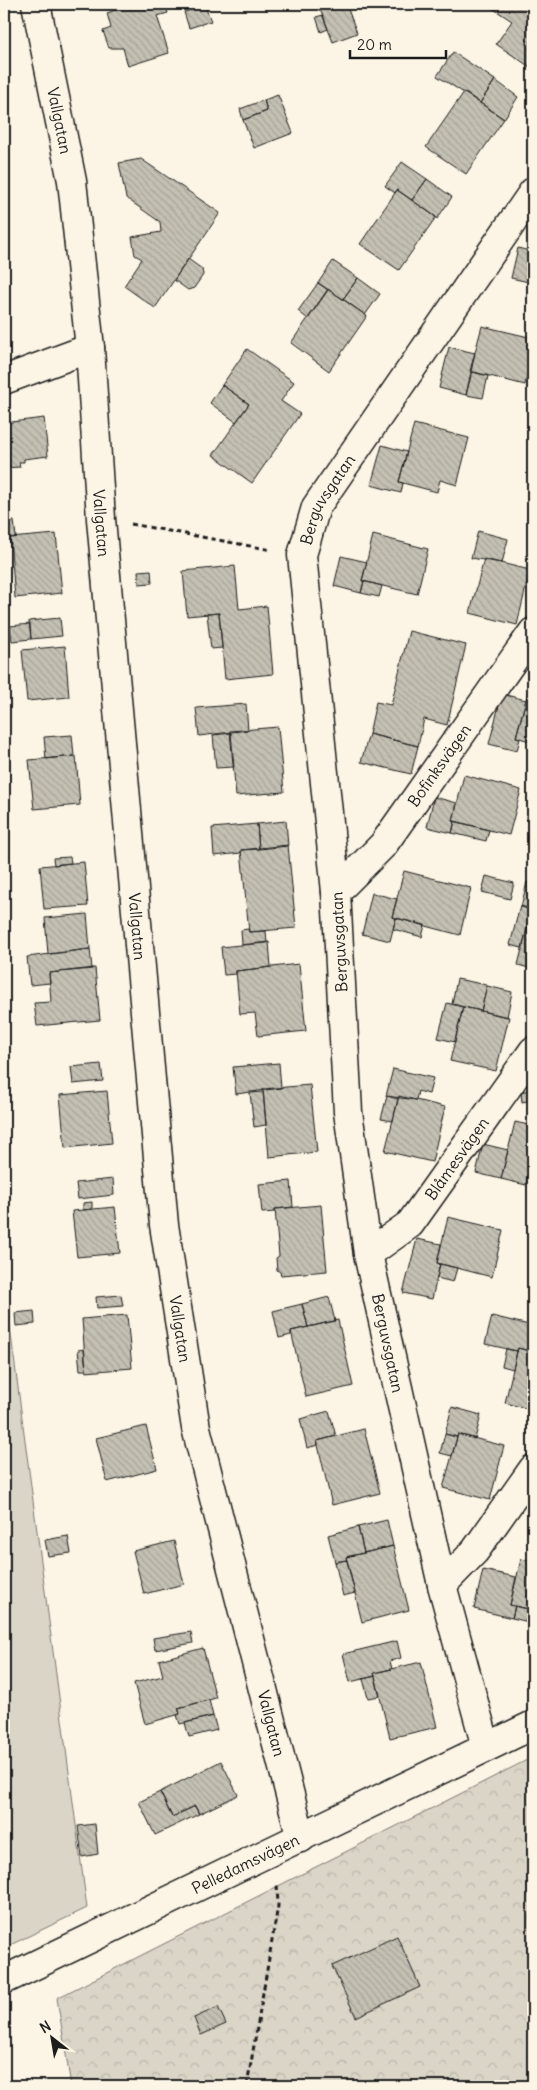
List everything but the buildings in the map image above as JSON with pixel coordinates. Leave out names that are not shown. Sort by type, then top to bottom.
[{"type":"street","name":"Vallgatan","points":[[36,4],[72,181],[90,348],[101,519],[164,1225],[196,1428],[301,1838]]},
{"type":"street","name":"Berguvsgatan","points":[[486,1747],[442,1585],[368,1254],[348,1112],[336,892],[302,555],[316,507],[533,192]]},
{"type":"street","points":[[4,380],[90,348]]},
{"type":"street","name":"Bofinksvägen","points":[[336,892],[383,845],[533,632]]},
{"type":"street","name":"Blåmesvägen","points":[[368,1254],[410,1224],[533,1051]]},
{"type":"street","points":[[442,1585],[475,1551],[533,1469]]},
{"type":"street","name":"Pelledamsvägen","points":[[4,1980],[533,1725]]},
{"type":"path","points":[[101,519],[302,555]]},
{"type":"path","points":[[247,2086],[278,1906],[277,1849]]},
{"type":"green space","points":[[4,1282],[87,1908],[4,1948]]},
{"type":"green space","points":[[533,1757],[533,2086],[71,2086],[57,1998]]}]
